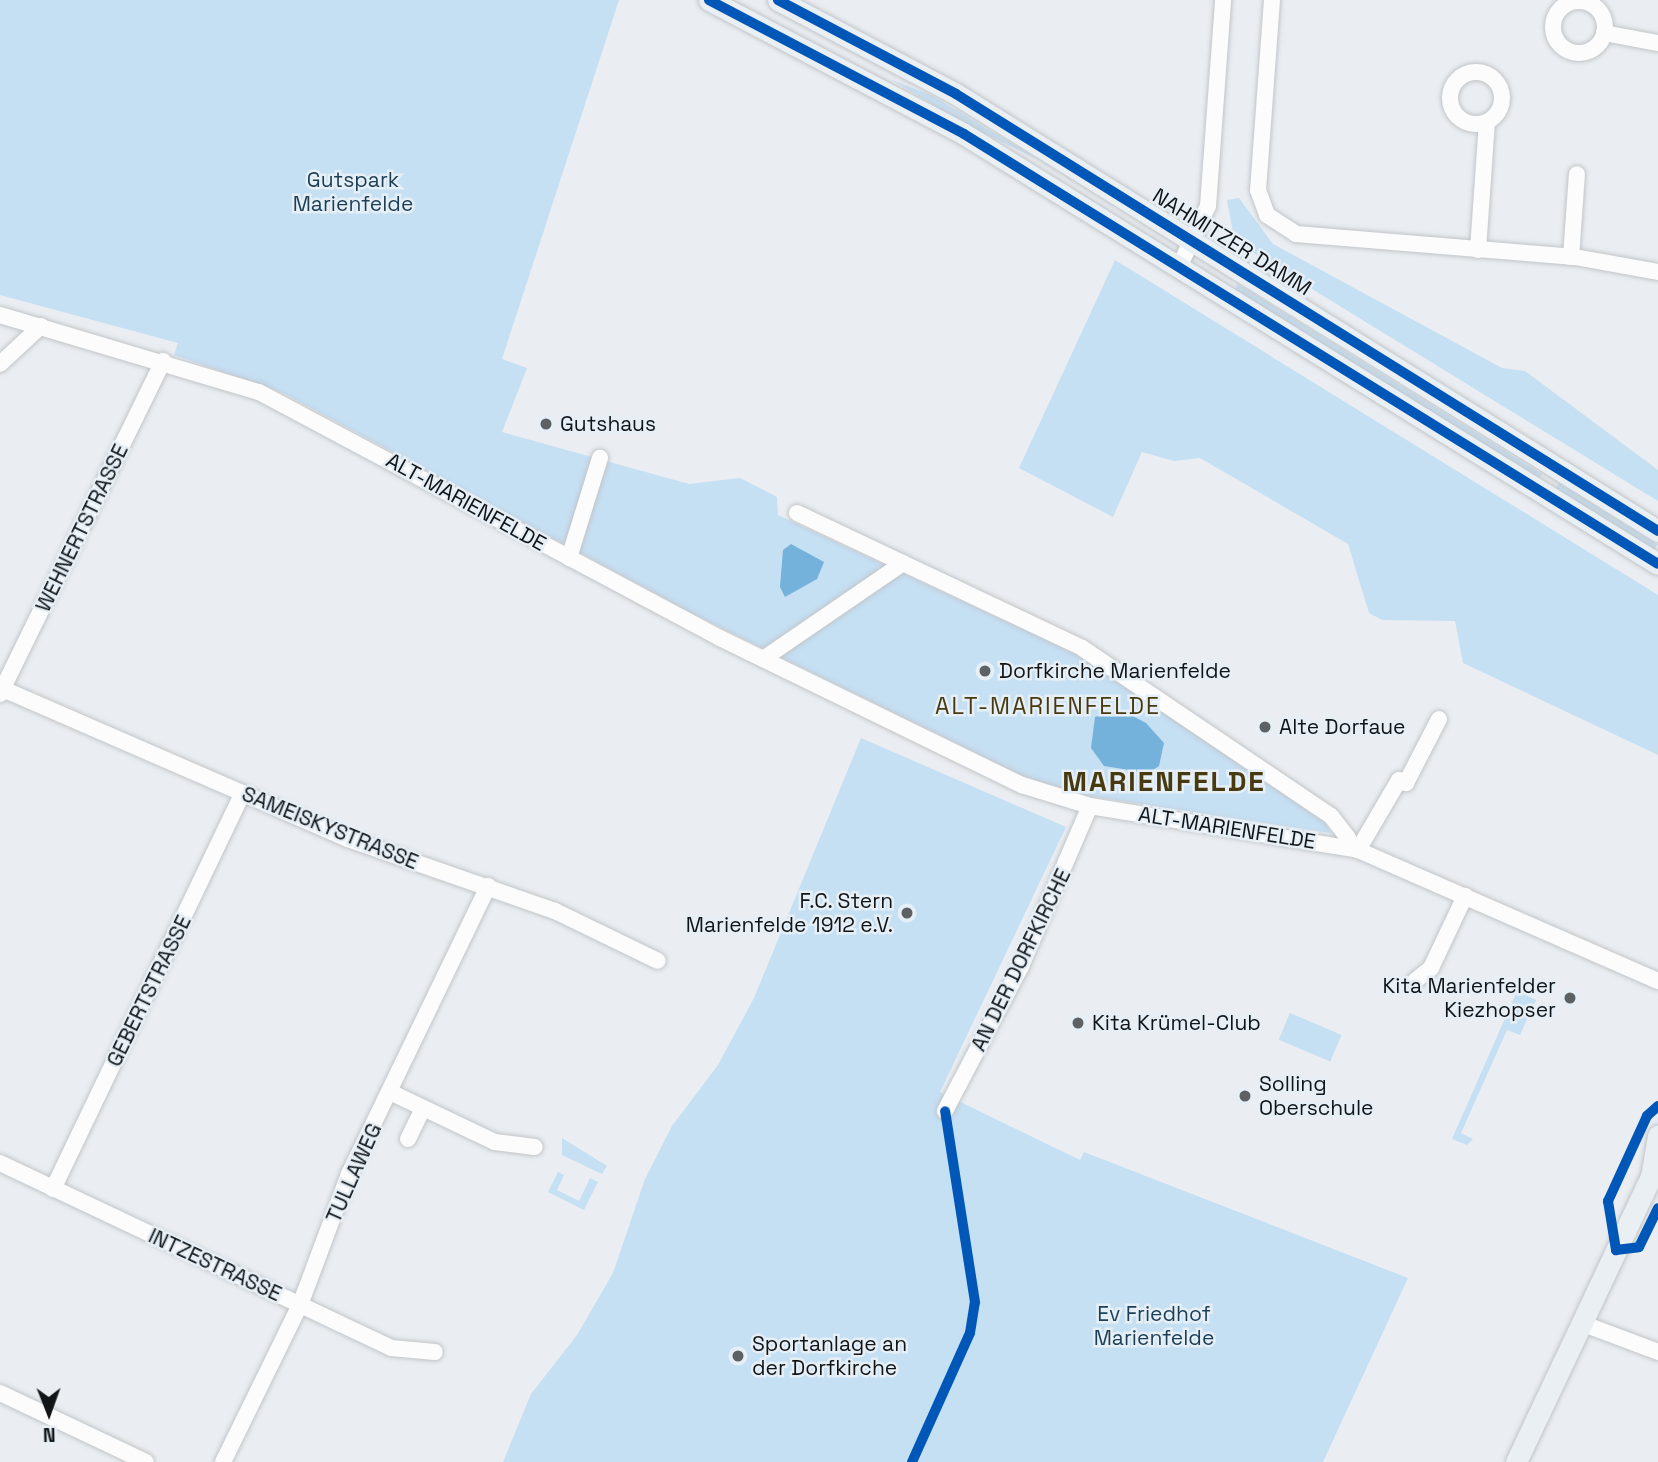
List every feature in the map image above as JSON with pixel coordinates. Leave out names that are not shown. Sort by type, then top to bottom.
[{"type":"main road","points":[[709,0],[878,83],[1658,564]]},
{"type":"main road","name":"NAHMITZER DAMM","points":[[778,0],[946,88],[1658,531]]},
{"type":"main road","points":[[1516,1462],[1654,1175],[1658,1136]]},
{"type":"street","points":[[1196,242],[1210,194],[1223,0]]},
{"type":"street","points":[[1272,0],[1258,190],[1267,215],[1296,234],[1571,257],[1658,272]]},
{"type":"street","points":[[1604,33],[1658,43]]},
{"type":"street","points":[[1478,250],[1487,122]]},
{"type":"street","points":[[1571,257],[1577,174]]},
{"type":"street","name":"NAHMITZER DAMM","points":[[1180,267],[1196,242]]},
{"type":"street","name":"ALT-MARIENFELDE","points":[[0,315],[163,361],[293,408],[762,659],[1022,785],[1090,806],[1352,848],[1658,981]]},
{"type":"street","points":[[0,364],[41,326]]},
{"type":"street","name":"WEHNERTSTRASSE","points":[[1,691],[163,361]]},
{"type":"street","points":[[569,558],[600,458]]},
{"type":"street","name":"ALT-MARIENFELDE","points":[[797,513],[1082,648],[1331,816],[1348,838],[1352,848]]},
{"type":"street","points":[[762,659],[902,563]]},
{"type":"street","name":"SAMEISKYSTRASSE","points":[[1,691],[370,848],[488,886],[658,961]]},
{"type":"street","points":[[1352,848],[1399,780],[1406,783],[1439,719]]},
{"type":"street","name":"GEBERTSTRASSE","points":[[53,1189],[243,793]]},
{"type":"street","name":"AN DER DORFKIRCHE","points":[[945,1111],[1021,966],[1090,806]]},
{"type":"street","name":"TULLAWEG","points":[[223,1462],[300,1305],[341,1192],[488,886]]},
{"type":"street","points":[[1415,981],[1431,968],[1465,896]]},
{"type":"street","points":[[390,1092],[495,1142],[535,1147]]},
{"type":"street","points":[[408,1139],[423,1108]]},
{"type":"street","name":"INTZESTRASSE","points":[[0,1163],[391,1348],[435,1352]]},
{"type":"street","points":[[1581,1323],[1658,1352]]},
{"type":"street","points":[[0,1393],[146,1462]]},
{"type":"green space","name":"Gutspark Marienfelde","points":[[0,0],[619,0],[502,359],[527,368],[502,432],[689,484],[740,478],[777,497],[778,515],[1080,656],[1326,823],[1330,833],[1082,795],[1025,777],[699,617],[283,393],[174,355],[178,343],[0,295]]},
{"type":"green space","points":[[892,80],[931,95],[1041,161],[969,126]]},
{"type":"green space","points":[[1239,198],[1273,244],[1502,368],[1525,371],[1658,470],[1658,501],[1258,256],[1234,238],[1227,200]]},
{"type":"green space","points":[[1115,260],[1658,595],[1658,755],[1463,663],[1455,621],[1382,620],[1369,613],[1348,544],[1200,458],[1174,461],[1142,452],[1113,517],[1019,468]]},
{"type":"green space","points":[[1238,284],[1542,474],[1539,479],[1235,289]]},
{"type":"green space","points":[[1559,483],[1657,544],[1654,550],[1555,489]]},
{"type":"green space","name":"Ev Friedhof Marienfelde","points":[[861,738],[1066,827],[940,1092],[1080,1160],[1084,1152],[1408,1278],[1323,1462],[503,1462],[531,1394],[577,1335],[613,1273],[645,1179],[672,1126],[718,1065],[754,998]]},
{"type":"green space","points":[[1517,991],[1536,1000],[1520,1035],[1507,1030],[1461,1133],[1473,1139],[1467,1145],[1452,1139]]},
{"type":"green space","points":[[1290,1013],[1342,1035],[1330,1062],[1279,1040]]},
{"type":"green space","points":[[562,1138],[607,1166],[602,1174],[562,1155]]},
{"type":"green space","points":[[558,1172],[564,1175],[557,1190],[579,1201],[590,1178],[598,1182],[584,1210],[548,1192]]},
{"type":"water","points":[[791,544],[824,562],[817,579],[785,597],[780,587],[783,550]]},
{"type":"water","points":[[1121,710],[1146,723],[1164,743],[1159,766],[1148,773],[1104,766],[1091,748],[1095,717]]},
{"type":"cycle path","points":[[709,0],[964,134],[1658,564]]},
{"type":"cycle path","points":[[778,0],[956,94],[1658,531]]},
{"type":"cycle path","points":[[1658,1106],[1647,1116],[1608,1201],[1616,1250],[1639,1247],[1658,1208]]},
{"type":"cycle path","points":[[912,1462],[970,1333],[975,1302],[945,1111]]},
{"type":"place","name":"Gutshaus","points":[[546,424]]},
{"type":"place","name":"Dorfkirche Marienfelde","points":[[985,671]]},
{"type":"place","name":"Alte Dorfaue","points":[[1265,727]]},
{"type":"place","name":"F.C. Stern Marienfelde 1912 e.V.","points":[[907,913]]},
{"type":"place","name":"Kita Marienfelder Kiezhopser","points":[[1570,998]]},
{"type":"place","name":"Kita Krümel-Club","points":[[1078,1023]]},
{"type":"place","name":"Solling Oberschule","points":[[1245,1096]]},
{"type":"place","name":"Sportanlage an der Dorfkirche","points":[[738,1356]]},
{"type":"district","name":"ALT-MARIENFELDE","points":[[1048,706]]},
{"type":"district","name":"MARIENFELDE","points":[[1164,781]]}]
